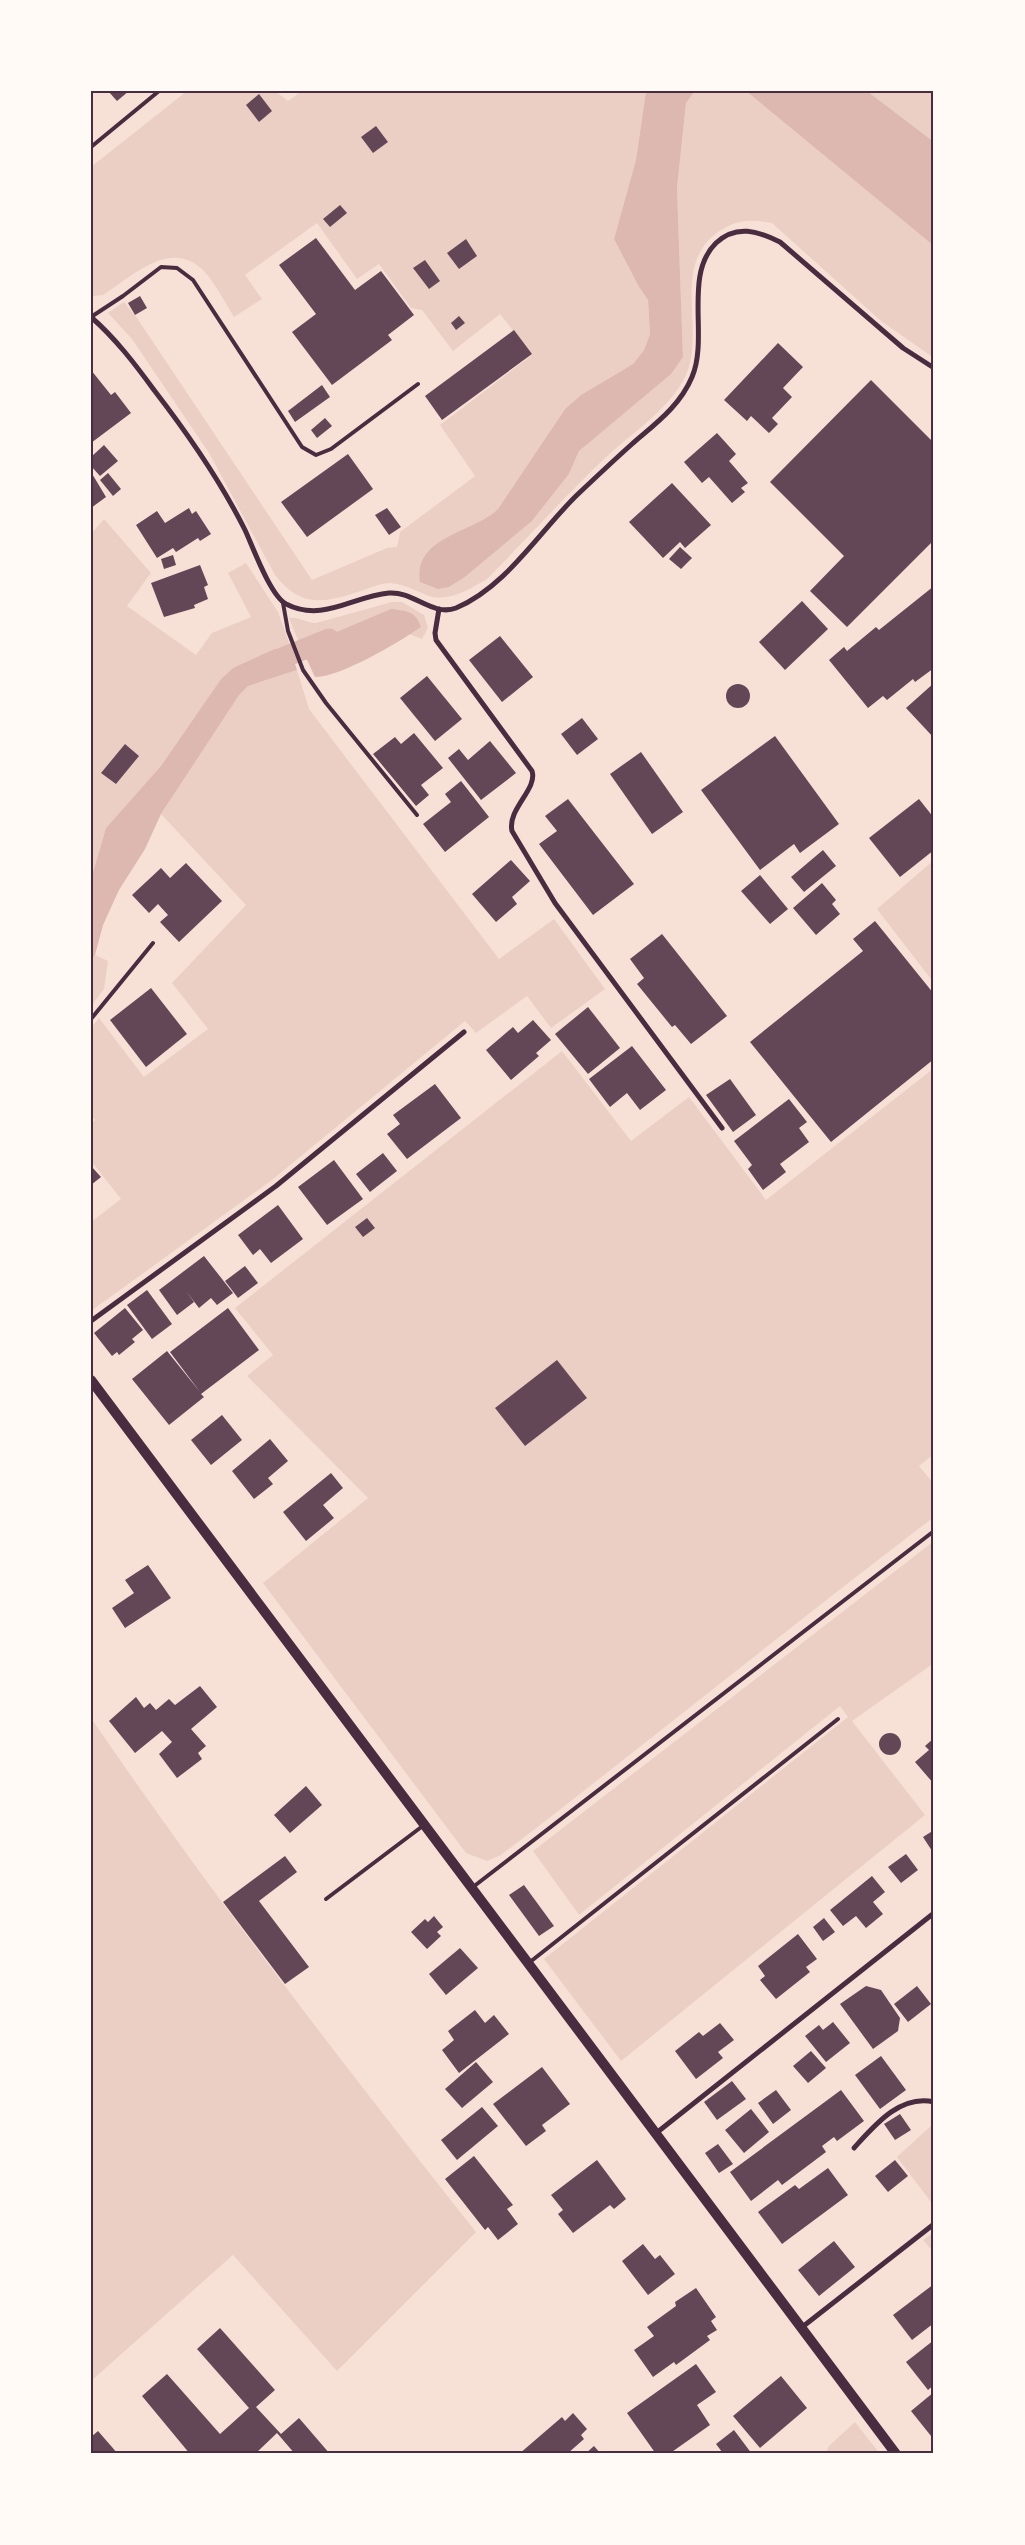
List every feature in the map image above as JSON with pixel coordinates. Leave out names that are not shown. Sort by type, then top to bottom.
[{"type":"main road","points":[[91,1380],[896,2454]]},
{"type":"street","points":[[91,317],[109,333],[129,357],[189,437],[229,501],[267,578],[283,603],[301,610],[322,612],[391,593],[405,594],[438,610],[453,609],[502,577],[575,497],[675,406],[692,379],[698,360],[698,300],[702,264],[715,244],[732,232],[760,232],[780,242],[903,348],[934,368]]},
{"type":"street","points":[[438,610],[434,633],[436,640],[532,771],[533,780],[512,818],[512,831],[555,903],[722,1128]]},
{"type":"street","points":[[91,1320],[276,1186],[464,1032]]},
{"type":"street","points":[[655,2134],[934,1913]]},
{"type":"street","points":[[854,2148],[878,2121],[897,2108],[914,2102],[934,2102]]},
{"type":"street","points":[[801,2328],[934,2224]]},
{"type":"lane","points":[[91,147],[159,91]]},
{"type":"lane","points":[[91,317],[123,296],[160,267],[177,268],[192,280],[302,447],[316,455],[331,449],[418,384]]},
{"type":"lane","points":[[283,603],[293,645],[303,670],[326,703],[416,815]]},
{"type":"lane","points":[[91,1019],[153,943]]},
{"type":"lane","points":[[472,1889],[934,1531]]},
{"type":"lane","points":[[527,1964],[838,1719]]},
{"type":"lane","points":[[326,1899],[424,1825]]},
{"type":"shaded area","points":[[187,91],[275,91],[288,101],[302,91],[646,91],[636,161],[614,239],[639,287],[648,300],[650,334],[644,350],[633,364],[581,395],[565,409],[498,509],[477,524],[442,541],[432,549],[419,572],[449,587],[465,577],[532,521],[569,474],[579,451],[683,357],[677,188],[686,103],[695,91],[746,91],[934,246],[934,358],[881,321],[772,223],[757,221],[738,222],[718,232],[704,246],[696,263],[692,281],[693,340],[691,359],[685,377],[678,389],[648,422],[588,474],[487,579],[459,594],[445,597],[429,596],[405,586],[390,583],[380,584],[327,600],[305,598],[295,594],[275,575],[209,453],[132,339],[108,313],[124,302],[137,318],[312,580],[387,548],[397,547],[400,532],[475,476],[440,425],[532,355],[500,314],[453,351],[422,310],[411,308],[379,264],[357,279],[317,223],[245,275],[262,299],[234,317],[209,277],[196,265],[183,259],[169,258],[156,262],[103,295],[93,296],[91,167]]},
{"type":"shaded area","points":[[646,91],[695,91],[686,103],[677,188],[683,357],[671,374],[579,451],[569,474],[532,521],[465,577],[449,587],[438,589],[420,582],[420,567],[426,555],[435,545],[447,537],[475,524],[498,509],[565,409],[581,395],[633,364],[644,350],[650,334],[648,300],[639,287],[614,239],[636,160]]},
{"type":"shaded area","points":[[746,91],[867,91],[934,142],[934,246]]},
{"type":"shaded area","points":[[867,91],[934,91],[934,142]]},
{"type":"shaded area","points":[[104,519],[151,573],[127,606],[196,655],[212,633],[251,617],[228,573],[246,563],[278,612],[290,649],[233,668],[221,679],[161,767],[106,828],[91,879],[91,534]]},
{"type":"shaded area","points":[[392,602],[402,602],[424,615],[428,628],[422,639],[409,634],[421,627],[300,645],[289,618],[316,623]]},
{"type":"shaded area","points":[[391,609],[402,610],[414,615],[421,627],[354,665],[326,676],[315,677],[300,645],[313,642]]},
{"type":"shaded area","points":[[275,649],[290,649],[297,670],[248,686],[239,695],[161,814],[145,849],[119,890],[103,925],[95,955],[91,961],[91,879],[106,828],[161,766],[221,679],[233,668]]},
{"type":"shaded area","points":[[297,670],[309,709],[499,959],[554,919],[605,989],[551,1028],[527,996],[476,1033],[465,1021],[272,1180],[91,1311],[91,1222],[121,1199],[91,1161],[91,1123],[95,1120],[91,1115],[91,1028],[99,1018],[144,1077],[208,1029],[172,983],[246,905],[161,814],[239,694],[248,686]]},
{"type":"shaded area","points":[[934,860],[934,983],[877,909]]},
{"type":"shaded area","points":[[95,955],[108,961],[104,989],[91,1006],[91,961]]},
{"type":"shaded area","points":[[562,1051],[631,1141],[689,1097],[766,1200],[934,1068],[934,1454],[919,1466],[934,1484],[934,1517],[501,1855],[487,1861],[466,1853],[263,1583],[368,1498],[247,1376],[273,1355],[235,1308]]},
{"type":"shaded area","points":[[934,1541],[934,1663],[852,1721],[925,1815],[621,2061],[544,1959],[848,1717],[840,1706],[579,1915],[533,1851]]},
{"type":"shaded area","points":[[91,1718],[231,1914],[377,2106],[476,2232],[337,2371],[233,2255],[91,2381]]},
{"type":"shaded area","points":[[934,2123],[934,2206],[897,2157]]},
{"type":"shaded area","points":[[934,2232],[934,2253],[923,2240]]},
{"type":"shaded area","points":[[855,2422],[880,2454],[825,2454],[829,2446]]},
{"type":"building","points":[[108,91],[129,91],[117,101]]},
{"type":"building","points":[[259,94],[272,111],[259,122],[246,105]]},
{"type":"building","points":[[376,126],[388,142],[373,153],[361,137]]},
{"type":"building","points":[[340,205],[347,213],[330,227],[323,219]]},
{"type":"building","points":[[316,238],[355,290],[381,271],[414,315],[388,335],[392,340],[332,385],[292,332],[316,314],[279,265]]},
{"type":"building","points":[[466,239],[477,256],[459,269],[447,253]]},
{"type":"building","points":[[425,260],[440,281],[429,289],[413,268]]},
{"type":"building","points":[[140,296],[147,308],[135,315],[128,303]]},
{"type":"building","points":[[459,316],[465,323],[456,330],[451,323]]},
{"type":"building","points":[[514,330],[532,354],[442,420],[425,396]]},
{"type":"building","points":[[778,343],[803,367],[783,388],[792,397],[772,418],[778,424],[769,433],[751,416],[747,421],[724,400]]},
{"type":"building","points":[[91,370],[111,395],[115,392],[131,413],[91,443]]},
{"type":"building","points":[[871,380],[934,443],[934,540],[847,627],[810,591],[844,556],[770,482]]},
{"type":"building","points":[[322,385],[330,397],[295,422],[288,411]]},
{"type":"building","points":[[325,418],[332,426],[317,438],[311,430]]},
{"type":"building","points":[[717,433],[736,454],[729,461],[748,483],[741,488],[745,492],[732,503],[709,477],[702,483],[684,462]]},
{"type":"building","points":[[104,445],[118,461],[100,476],[91,466],[91,457]]},
{"type":"building","points":[[348,454],[373,489],[307,537],[281,502]]},
{"type":"building","points":[[91,472],[106,497],[91,508]]},
{"type":"building","points":[[108,473],[121,489],[113,496],[100,480]]},
{"type":"building","points":[[672,483],[711,525],[685,548],[680,542],[663,558],[629,522]]},
{"type":"building","points":[[189,508],[192,514],[196,511],[211,534],[200,541],[198,538],[176,552],[173,548],[157,558],[136,525],[157,511],[165,523]]},
{"type":"building","points":[[387,508],[401,527],[389,535],[375,515]]},
{"type":"building","points":[[680,547],[692,558],[681,569],[669,559]]},
{"type":"building","points":[[173,555],[176,565],[164,569],[161,559]]},
{"type":"building","points":[[200,565],[208,585],[204,587],[208,599],[194,605],[195,608],[164,617],[151,583]]},
{"type":"building","points":[[934,586],[934,668],[915,682],[913,679],[887,700],[883,696],[868,708],[829,660],[844,647],[847,651],[876,627],[879,630]]},
{"type":"building","points":[[802,601],[828,629],[785,670],[759,642]]},
{"type":"building","points":[[500,636],[533,677],[502,702],[469,660]]},
{"type":"building","points":[[427,676],[462,719],[435,741],[400,698]]},
{"type":"building","points":[[934,683],[934,738],[906,708]]},
{"type":"building","points":[[738,684],[747,687],[750,696],[747,705],[738,708],[729,705],[726,696],[729,687]]},
{"type":"building","points":[[582,718],[598,739],[577,755],[561,734]]},
{"type":"building","points":[[414,733],[443,768],[421,785],[429,795],[416,806],[373,754],[395,737],[401,744]]},
{"type":"building","points":[[775,736],[839,824],[800,853],[794,844],[760,870],[701,790]]},
{"type":"building","points":[[490,741],[516,773],[481,800],[448,758],[459,749],[468,760]]},
{"type":"building","points":[[125,744],[139,756],[116,784],[101,773]]},
{"type":"building","points":[[641,752],[683,812],[652,834],[610,774]]},
{"type":"building","points":[[461,781],[489,817],[445,852],[423,824],[451,802],[445,794]]},
{"type":"building","points":[[568,799],[634,884],[593,915],[539,844],[557,831],[545,816]]},
{"type":"building","points":[[919,799],[934,818],[934,850],[900,877],[869,838]]},
{"type":"building","points":[[823,850],[836,866],[804,892],[791,877]]},
{"type":"building","points":[[511,860],[530,881],[512,897],[517,904],[496,922],[472,894]]},
{"type":"building","points":[[186,863],[222,901],[179,942],[160,922],[168,915],[158,904],[149,913],[132,895],[161,868],[170,878]]},
{"type":"building","points":[[760,875],[788,909],[770,924],[741,891]]},
{"type":"building","points":[[822,883],[836,900],[832,904],[840,914],[816,935],[793,908]]},
{"type":"building","points":[[875,921],[934,994],[934,1059],[831,1142],[750,1042],[863,951],[853,939]]},
{"type":"building","points":[[662,934],[727,1016],[691,1044],[675,1025],[672,1027],[637,984],[644,978],[630,959]]},
{"type":"building","points":[[151,988],[187,1034],[146,1067],[110,1020]]},
{"type":"building","points":[[588,1007],[620,1048],[588,1074],[555,1034]]},
{"type":"building","points":[[533,1020],[551,1040],[536,1053],[539,1056],[511,1080],[486,1050],[513,1027],[518,1033]]},
{"type":"building","points":[[632,1046],[666,1090],[640,1110],[627,1093],[610,1107],[589,1079]]},
{"type":"building","points":[[730,1079],[756,1115],[733,1132],[706,1095]]},
{"type":"building","points":[[435,1084],[461,1118],[407,1159],[387,1134],[400,1124],[393,1115]]},
{"type":"building","points":[[789,1099],[807,1122],[799,1128],[809,1142],[780,1164],[786,1172],[763,1190],[748,1169],[752,1165],[734,1141]]},
{"type":"building","points":[[383,1153],[397,1171],[370,1192],[356,1174]]},
{"type":"building","points":[[334,1160],[363,1199],[327,1225],[298,1187]]},
{"type":"building","points":[[91,1166],[101,1177],[91,1185]]},
{"type":"building","points":[[278,1205],[303,1239],[271,1263],[260,1249],[253,1255],[238,1235]]},
{"type":"building","points":[[367,1218],[375,1228],[363,1237],[355,1227]]},
{"type":"building","points":[[204,1256],[233,1293],[217,1305],[211,1298],[199,1308],[186,1291],[194,1302],[177,1315],[159,1290]]},
{"type":"building","points":[[245,1266],[258,1283],[238,1298],[225,1281]]},
{"type":"building","points":[[147,1290],[172,1324],[152,1339],[127,1305]]},
{"type":"building","points":[[125,1308],[143,1330],[132,1339],[135,1342],[119,1355],[117,1352],[112,1356],[94,1333]]},
{"type":"building","points":[[228,1308],[259,1350],[201,1394],[204,1397],[169,1425],[132,1379],[167,1351],[200,1392],[170,1352]]},
{"type":"building","points":[[557,1360],[587,1398],[525,1446],[495,1408]]},
{"type":"building","points":[[222,1415],[242,1440],[211,1465],[191,1440]]},
{"type":"building","points":[[270,1439],[288,1461],[268,1478],[273,1484],[254,1499],[232,1471]]},
{"type":"building","points":[[331,1473],[343,1488],[323,1505],[334,1518],[306,1541],[283,1512]]},
{"type":"building","points":[[148,1565],[171,1598],[125,1628],[112,1608],[134,1593],[125,1580]]},
{"type":"building","points":[[200,1686],[217,1707],[191,1729],[206,1746],[198,1753],[202,1759],[177,1778],[159,1754],[172,1742],[162,1731],[135,1753],[109,1721],[136,1697],[144,1708],[150,1703],[156,1710],[169,1699],[175,1705]]},
{"type":"building","points":[[886,1733],[894,1733],[901,1740],[901,1748],[894,1755],[886,1755],[879,1748],[879,1740]]},
{"type":"building","points":[[934,1738],[934,1784],[915,1762],[929,1750],[925,1746]]},
{"type":"building","points":[[306,1786],[322,1805],[290,1833],[274,1815]]},
{"type":"building","points":[[934,1830],[934,1854],[923,1837]]},
{"type":"building","points":[[906,1854],[918,1870],[901,1883],[888,1867]]},
{"type":"building","points":[[285,1856],[297,1872],[259,1901],[309,1967],[285,1984],[223,1902]]},
{"type":"building","points":[[872,1876],[885,1892],[873,1902],[883,1914],[866,1928],[856,1916],[843,1926],[830,1910]]},
{"type":"building","points":[[524,1885],[554,1926],[539,1936],[509,1895]]},
{"type":"building","points":[[434,1916],[443,1927],[437,1932],[441,1936],[427,1949],[411,1932],[425,1919],[428,1922]]},
{"type":"building","points":[[824,1918],[835,1932],[823,1941],[813,1927]]},
{"type":"building","points":[[798,1934],[817,1959],[806,1967],[810,1972],[776,1999],[760,1980],[765,1976],[758,1966]]},
{"type":"building","points":[[460,1948],[478,1968],[446,1995],[429,1974]]},
{"type":"building","points":[[866,1986],[881,1990],[900,2018],[898,2031],[873,2049],[840,2004]]},
{"type":"building","points":[[917,1986],[931,2004],[908,2022],[894,2004]]},
{"type":"building","points":[[475,2010],[485,2023],[494,2015],[509,2034],[459,2073],[442,2050],[454,2040],[448,2031]]},
{"type":"building","points":[[833,2022],[850,2043],[826,2062],[805,2036],[819,2025],[823,2030]]},
{"type":"building","points":[[720,2023],[734,2040],[718,2052],[723,2058],[696,2079],[675,2051],[699,2032],[703,2036]]},
{"type":"building","points":[[811,2051],[826,2068],[808,2083],[793,2066]]},
{"type":"building","points":[[881,2056],[906,2090],[880,2109],[855,2075]]},
{"type":"building","points":[[476,2062],[493,2082],[462,2108],[445,2089]]},
{"type":"building","points":[[542,2067],[570,2104],[542,2125],[546,2131],[526,2146],[493,2104]]},
{"type":"building","points":[[732,2081],[746,2099],[717,2120],[704,2102]]},
{"type":"building","points":[[776,2090],[791,2110],[773,2124],[758,2103]]},
{"type":"building","points":[[841,2090],[864,2121],[837,2141],[834,2137],[822,2146],[826,2152],[782,2185],[778,2180],[751,2201],[730,2172]]},
{"type":"building","points":[[482,2107],[498,2126],[457,2160],[441,2140]]},
{"type":"building","points":[[751,2109],[769,2132],[744,2153],[725,2130]]},
{"type":"building","points":[[900,2114],[911,2130],[895,2140],[884,2124]]},
{"type":"building","points":[[718,2144],[733,2164],[719,2173],[705,2153]]},
{"type":"building","points":[[474,2156],[513,2205],[507,2209],[518,2224],[498,2240],[488,2227],[485,2230],[445,2179]]},
{"type":"building","points":[[597,2160],[626,2199],[614,2209],[610,2205],[573,2233],[558,2214],[563,2210],[551,2195]]},
{"type":"building","points":[[895,2160],[908,2176],[888,2192],[875,2176]]},
{"type":"building","points":[[828,2168],[848,2195],[782,2244],[758,2212],[795,2185],[799,2189]]},
{"type":"building","points":[[834,2241],[855,2267],[819,2296],[798,2270]]},
{"type":"building","points":[[643,2244],[655,2259],[660,2255],[675,2274],[648,2295],[622,2261]]},
{"type":"building","points":[[934,2284],[934,2323],[912,2340],[893,2315]]},
{"type":"building","points":[[696,2288],[716,2317],[711,2321],[717,2330],[707,2336],[710,2340],[676,2365],[674,2362],[653,2377],[634,2350],[654,2336],[647,2327],[676,2306],[675,2302]]},
{"type":"building","points":[[220,2328],[275,2390],[256,2407],[281,2434],[299,2418],[330,2454],[295,2454],[277,2433],[255,2454],[190,2454],[142,2396],[167,2374],[220,2434],[249,2408],[197,2349]]},
{"type":"building","points":[[934,2340],[934,2385],[928,2390],[906,2362]]},
{"type":"building","points":[[696,2364],[716,2392],[697,2405],[710,2425],[669,2454],[656,2454],[627,2413]]},
{"type":"building","points":[[781,2376],[807,2408],[760,2448],[733,2416]]},
{"type":"building","points":[[934,2392],[934,2434],[931,2436],[911,2411]]},
{"type":"building","points":[[573,2413],[587,2429],[581,2435],[584,2439],[567,2454],[519,2454],[562,2417],[565,2421]]},
{"type":"building","points":[[734,2430],[752,2454],[720,2454],[722,2452],[716,2444]]},
{"type":"building","points":[[98,2431],[118,2454],[91,2454],[91,2437]]},
{"type":"building","points":[[594,2446],[601,2454],[585,2454]]},
{"type":"waterway","points":[[265,665],[329,639]]}]
